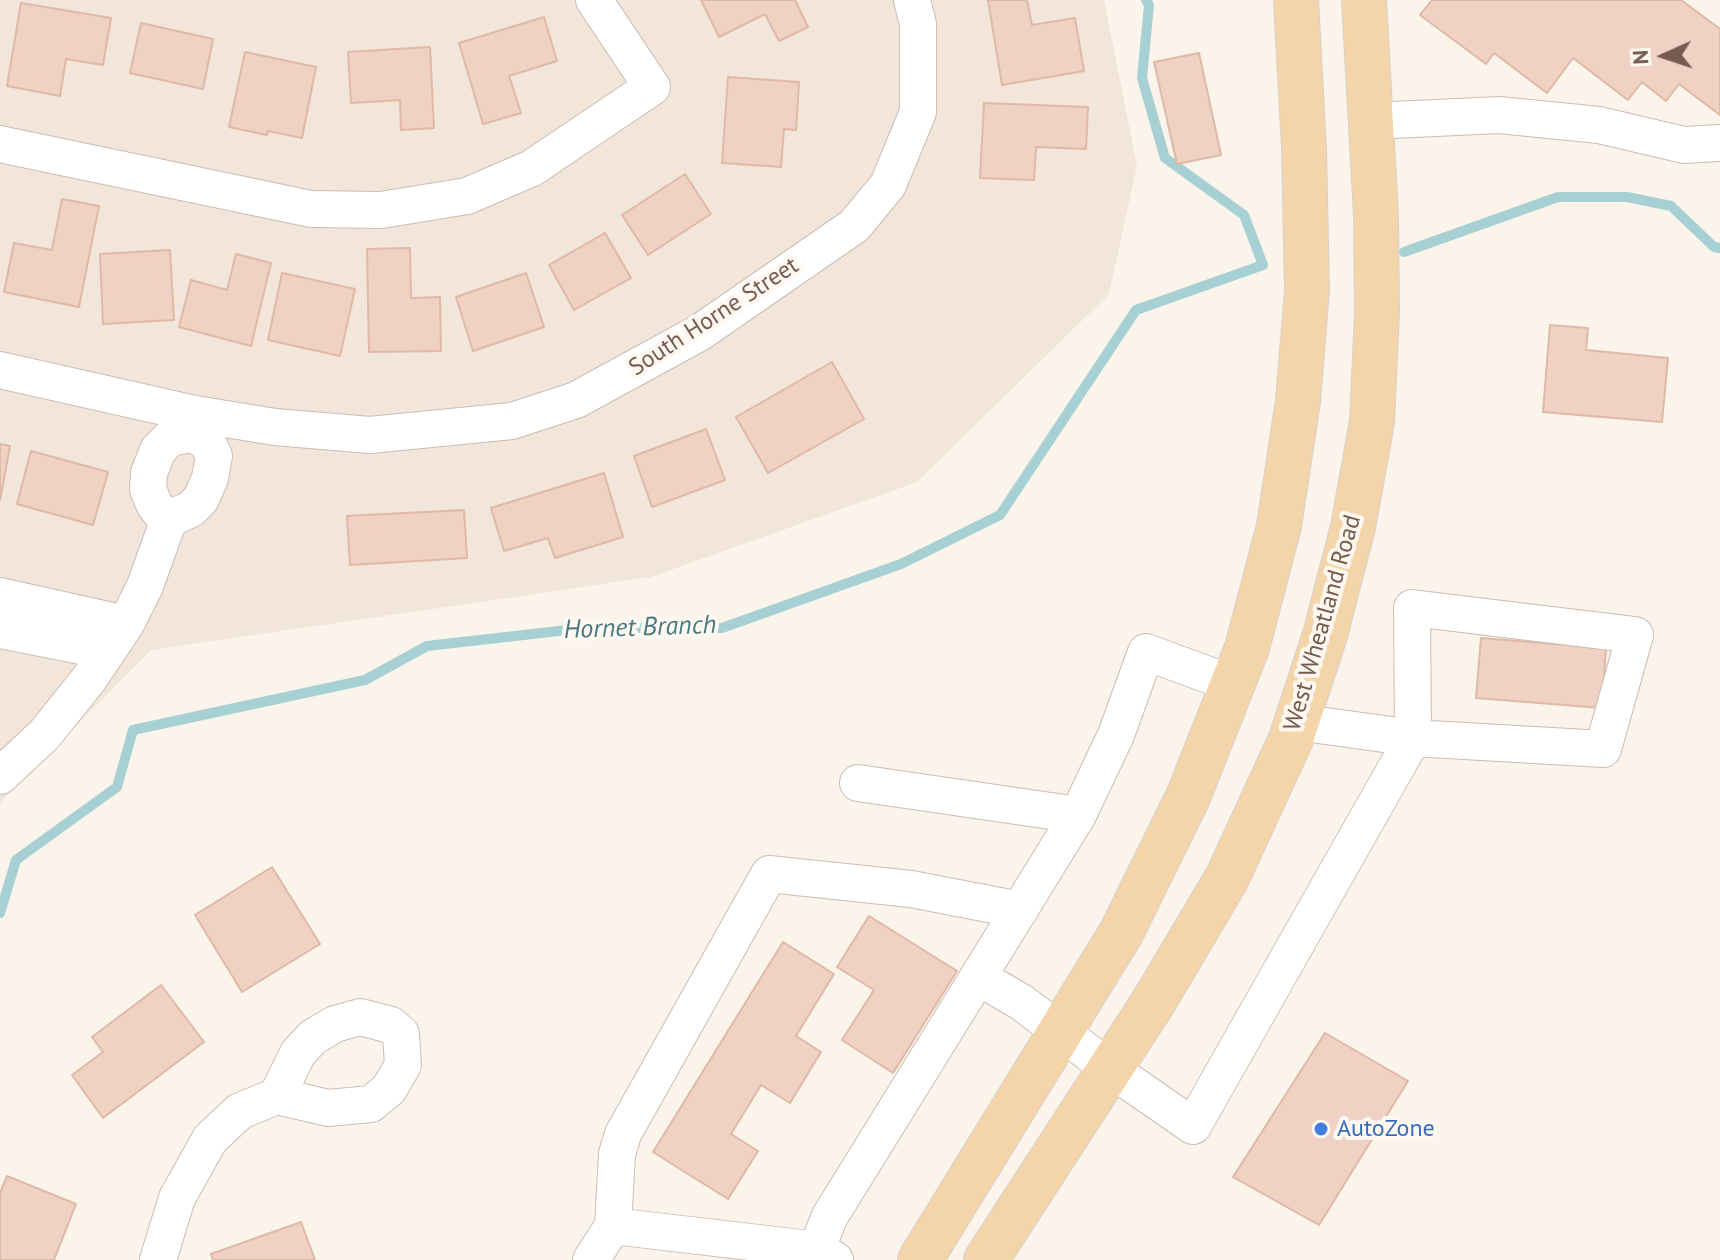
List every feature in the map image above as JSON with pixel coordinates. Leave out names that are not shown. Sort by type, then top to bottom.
[{"type":"main road","points":[[920,1260],[1121,933],[1188,797],[1247,648],[1279,526],[1298,401],[1307,290],[1296,0]]},
{"type":"main road","name":"West Wheatland Road","points":[[986,1260],[1154,1001],[1227,878],[1297,722],[1325,635],[1353,527],[1372,422],[1377,313],[1364,0]]},
{"type":"street","points":[[0,144],[311,209],[381,210],[467,196],[532,168],[652,87],[594,0]]},
{"type":"street","name":"South Horne Street","points":[[0,370],[193,424],[370,435],[512,421],[576,400],[699,333],[854,226],[888,185],[918,112],[918,24],[912,0]]},
{"type":"street","points":[[1371,121],[1499,115],[1599,125],[1684,145],[1720,143]]},
{"type":"street","points":[[0,776],[45,734],[116,638],[145,586],[169,519],[191,509],[201,499],[210,478],[214,456],[193,424],[170,438],[158,450],[149,473],[148,489],[154,504],[169,519]]},
{"type":"street","points":[[0,596],[116,638]]},
{"type":"street","points":[[978,977],[1021,1002],[1193,1126],[1413,738],[1412,608],[1635,635],[1603,749],[1413,738],[1297,722]]},
{"type":"street","points":[[0,630],[116,638]]},
{"type":"street","points":[[613,1226],[822,1257],[830,1216],[1078,815],[1116,735],[1146,652],[1233,684]]},
{"type":"street","points":[[858,783],[1078,815]]},
{"type":"street","points":[[591,1260],[613,1226],[617,1154],[623,1134],[769,874],[911,889],[1020,910]]},
{"type":"street","points":[[158,1260],[177,1198],[210,1139],[240,1111],[277,1096]]},
{"type":"shaded area","points":[[0,0],[1104,0],[1137,166],[1109,294],[917,482],[651,577],[151,650],[0,803]]},
{"type":"building","points":[[701,0],[795,0],[808,27],[779,41],[765,14],[719,37]]},
{"type":"building","points":[[988,0],[1027,0],[1032,25],[1075,18],[1084,71],[1002,85]]},
{"type":"building","points":[[1432,0],[1681,0],[1720,29],[1720,115],[1679,84],[1666,101],[1642,82],[1628,100],[1573,58],[1547,93],[1494,53],[1486,64],[1420,15]]},
{"type":"building","points":[[21,3],[111,18],[103,65],[66,59],[60,96],[7,86]]},
{"type":"building","points":[[544,17],[557,61],[509,76],[521,113],[483,124],[459,43]]},
{"type":"building","points":[[141,23],[213,39],[203,89],[130,73]]},
{"type":"building","points":[[430,47],[434,128],[401,130],[400,100],[351,103],[348,52]]},
{"type":"building","points":[[245,52],[316,67],[302,138],[229,127]]},
{"type":"building","points":[[1199,53],[1221,155],[1177,164],[1154,62]]},
{"type":"building","points":[[728,77],[799,82],[796,130],[784,129],[781,167],[722,163]]},
{"type":"building","points":[[984,103],[1088,107],[1086,149],[1036,147],[1034,180],[980,178]]},
{"type":"building","points":[[685,174],[711,214],[648,255],[622,215]]},
{"type":"building","points":[[62,199],[99,206],[79,307],[4,292],[14,243],[52,250]]},
{"type":"building","points":[[605,233],[631,278],[574,310],[549,265]]},
{"type":"building","points":[[410,248],[411,298],[440,297],[441,351],[369,352],[367,249]]},
{"type":"building","points":[[170,250],[174,320],[103,324],[100,254]]},
{"type":"building","points":[[236,254],[271,263],[251,346],[179,327],[191,280],[227,290]]},
{"type":"building","points":[[282,273],[355,289],[340,356],[268,340]]},
{"type":"building","points":[[526,273],[544,327],[473,351],[456,297]]},
{"type":"building","points":[[1550,325],[1588,328],[1586,350],[1668,358],[1662,422],[1543,412]]},
{"type":"building","points":[[832,362],[864,419],[768,473],[736,417]]},
{"type":"building","points":[[706,429],[725,480],[652,507],[634,456]]},
{"type":"building","points":[[0,444],[10,446],[0,500]]},
{"type":"building","points":[[31,451],[108,472],[93,525],[17,504]]},
{"type":"building","points":[[604,473],[623,537],[555,558],[548,538],[504,551],[491,508]]},
{"type":"building","points":[[464,510],[467,558],[350,565],[347,516]]},
{"type":"building","points":[[1481,638],[1606,648],[1602,708],[1476,698]]},
{"type":"building","points":[[272,867],[320,944],[242,992],[195,915]]},
{"type":"building","points":[[869,916],[957,971],[893,1073],[842,1040],[874,990],[837,967]]},
{"type":"building","points":[[783,942],[834,974],[796,1036],[821,1052],[790,1103],[761,1085],[731,1134],[758,1151],[728,1199],[653,1152]]},
{"type":"building","points":[[161,985],[204,1042],[103,1118],[72,1075],[103,1052],[92,1037]]},
{"type":"building","name":"AutoZone","points":[[1325,1033],[1408,1081],[1319,1225],[1233,1177]]},
{"type":"building","points":[[7,1176],[76,1204],[54,1260],[0,1260],[0,1193]]},
{"type":"building","points":[[301,1222],[315,1260],[213,1260],[211,1254]]},
{"type":"waterway","name":"Hornet Branch","points":[[0,913],[16,860],[117,787],[133,730],[365,680],[427,646],[585,628],[722,628],[901,564],[1000,515],[1136,310],[1263,265],[1244,215],[1165,158],[1142,78],[1149,5],[1146,0]]},
{"type":"waterway","name":"Hornet Branch","points":[[1404,252],[1558,197],[1627,197],[1671,206],[1714,247],[1720,248]]},
{"type":"place","name":"AutoZone","points":[[1321,1129]]}]
